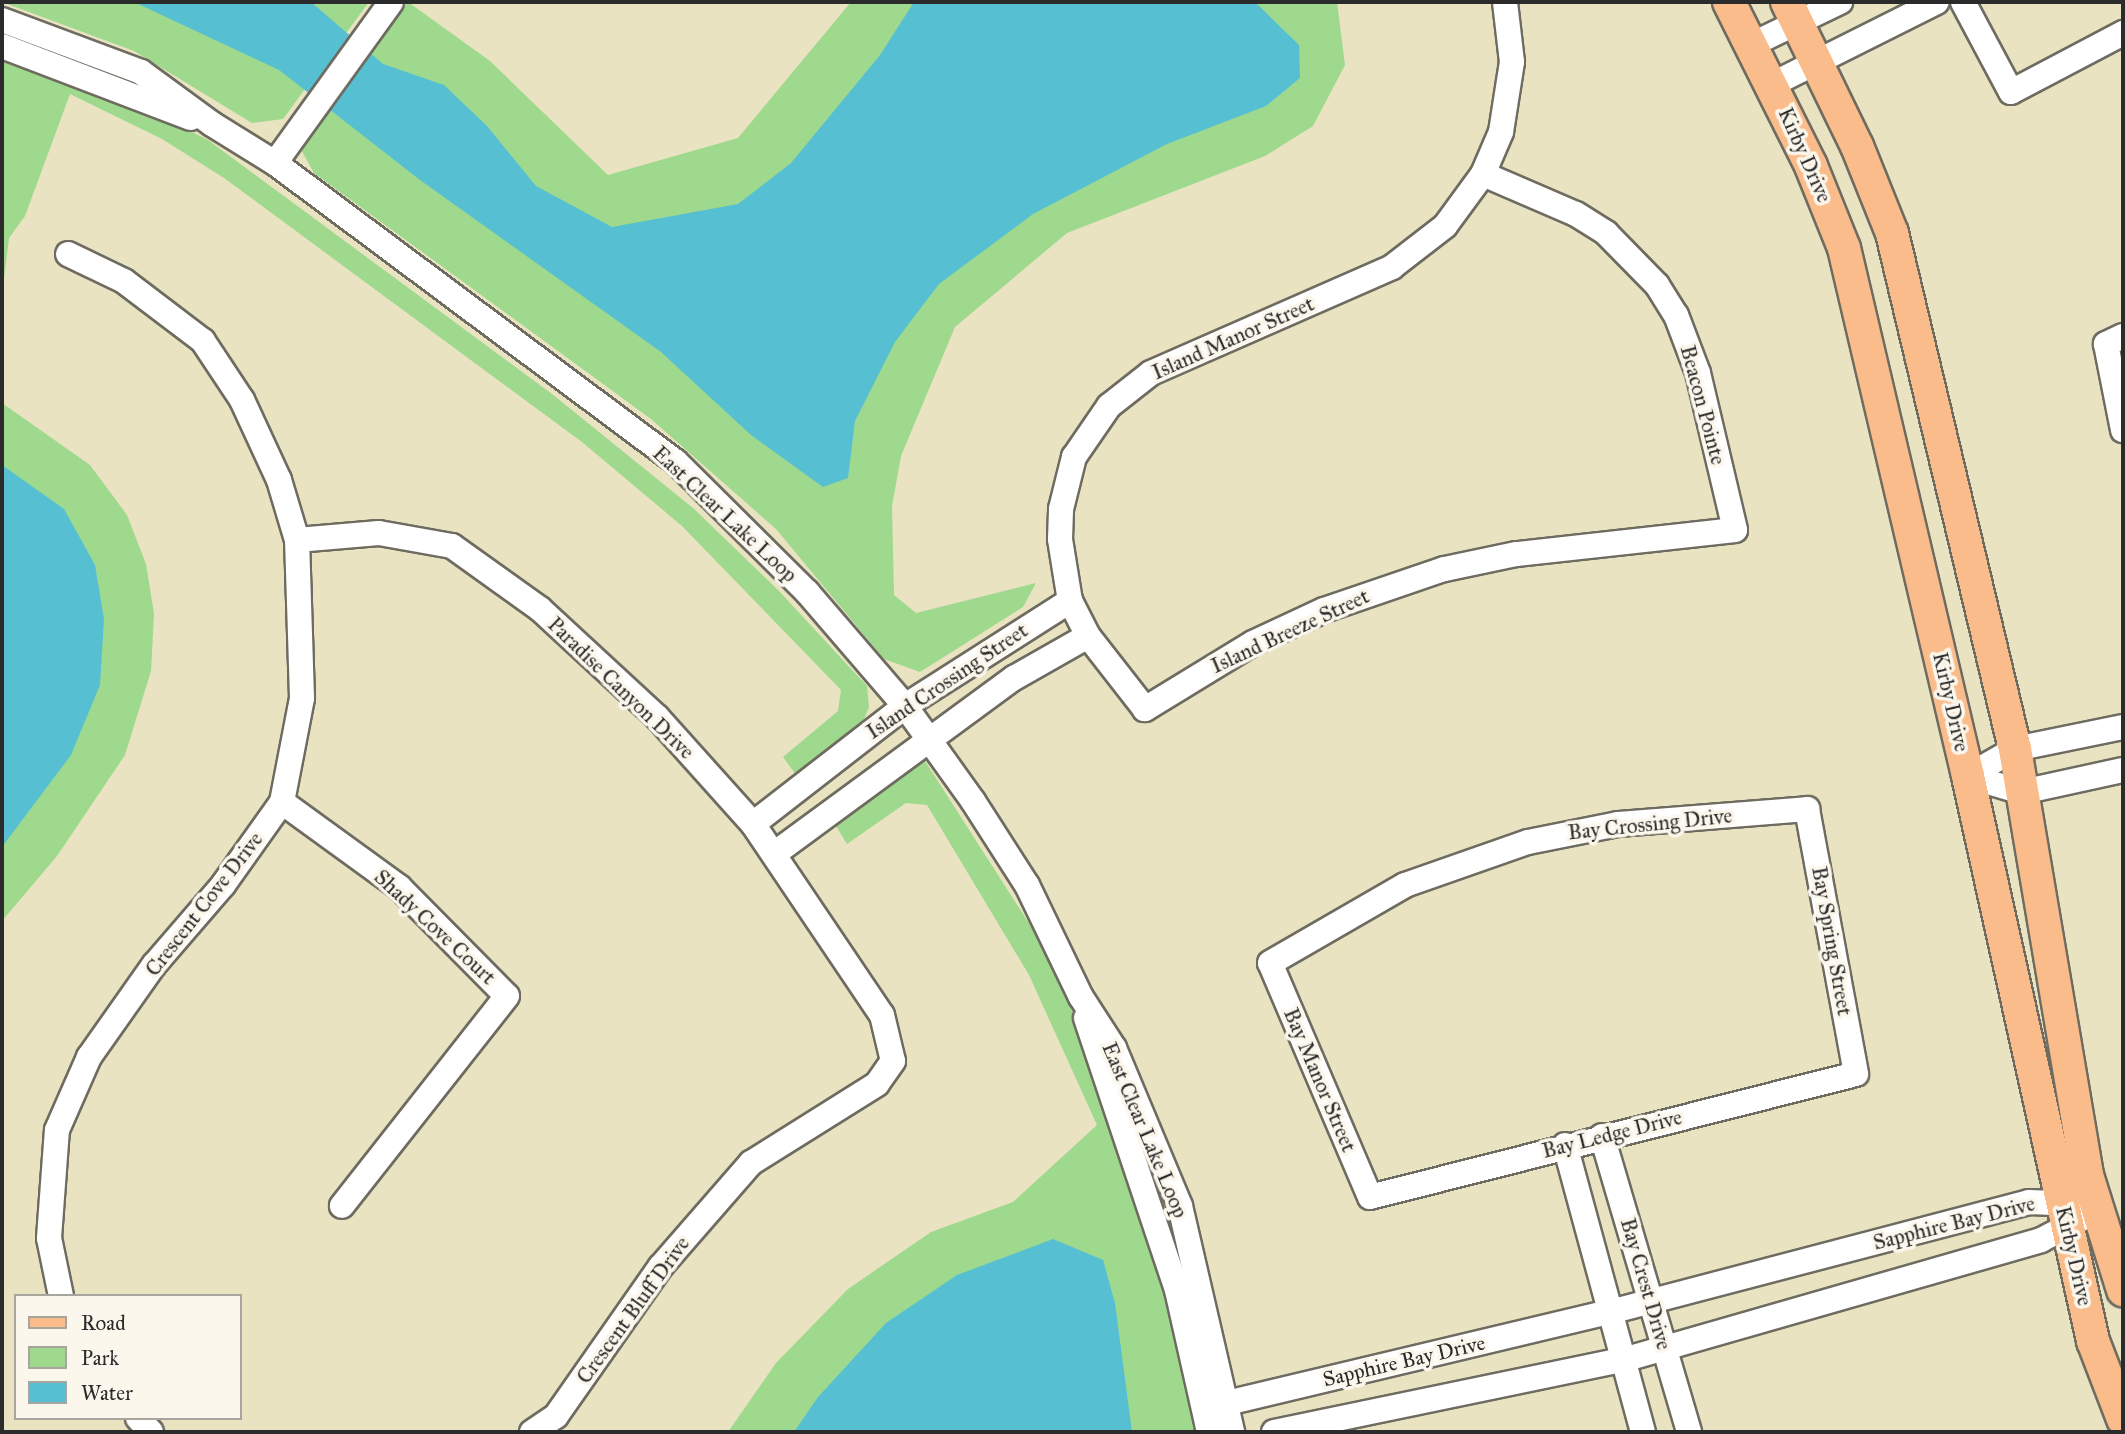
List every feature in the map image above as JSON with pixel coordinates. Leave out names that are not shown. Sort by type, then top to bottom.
[{"type":"main road","name":"Kirby Drive","points":[[1729,2],[1773,84],[1844,248],[1968,776],[2093,1341],[2123,1419]]},
{"type":"main road","name":"Kirby Drive","points":[[1792,12],[1818,62],[1892,233],[2015,749],[2096,1208],[2123,1290]]},
{"type":"street","points":[[275,163],[391,2]]},
{"type":"street","name":"Island Manor Street","points":[[1145,709],[1088,636],[1070,601],[1060,539],[1066,483],[1088,431],[1108,406],[1151,373],[1392,267],[1445,226],[1483,174],[1509,97],[1512,62],[1504,2]]},
{"type":"street","points":[[1753,44],[1792,12],[1840,2]]},
{"type":"street","points":[[1773,84],[1937,2]]},
{"type":"street","points":[[1964,2],[2011,92],[2123,33]]},
{"type":"street","name":"East Clear Lake Loop","points":[[2,20],[141,72],[212,124],[275,163],[676,462],[807,592],[905,706],[1027,885],[1081,997],[1114,1048],[1180,1206],[1232,1432]]},
{"type":"street","name":"East Clear Lake Loop","points":[[2,46],[212,124]]},
{"type":"street","name":"Beacon Pointe","points":[[1483,174],[1586,220],[1634,258],[1657,285],[1689,344],[1735,530]]},
{"type":"street","name":"Crescent Cove Drive","points":[[61,1294],[49,1238],[57,1130],[89,1057],[154,965],[223,885],[282,802],[302,698],[297,540],[279,480],[247,411],[203,341],[124,281],[68,254]]},
{"type":"street","points":[[2114,340],[2123,430]]},
{"type":"street","name":"Island Breeze Street","points":[[1145,709],[1253,643],[1324,610],[1420,577],[1516,554],[1735,530]]},
{"type":"street","name":"Paradise Canyon Drive","points":[[297,540],[379,533],[452,546],[540,609],[657,717],[753,824],[882,1015]]},
{"type":"street","name":"Island Crossing Street","points":[[753,824],[905,706],[1070,601]]},
{"type":"street","name":"Island Crossing Street","points":[[774,854],[1014,678],[1088,636]]},
{"type":"street","points":[[1968,776],[2015,749],[2123,727]]},
{"type":"street","points":[[827,766],[851,798]]},
{"type":"street","points":[[1968,776],[2022,792],[2123,770]]},
{"type":"street","name":"Shady Cove Court","points":[[282,802],[400,887],[507,996],[342,1206]]},
{"type":"street","name":"Bay Crossing Drive","points":[[1270,964],[1405,884],[1528,842],[1618,824],[1807,809]]},
{"type":"street","name":"Bay Spring Street","points":[[1807,809],[1856,1074]]},
{"type":"street","name":"Bay Manor Street","points":[[1270,964],[1370,1197]]},
{"type":"street","name":"East Clear Lake Loop","points":[[1081,997],[1094,1047],[1177,1290],[1212,1430]]},
{"type":"street","name":"Crescent Bluff Drive","points":[[532,1432],[556,1416],[661,1266],[751,1163],[877,1084],[893,1061],[882,1015]]},
{"type":"street","name":"Bay Ledge Drive","points":[[1370,1197],[1565,1145],[1856,1074]]},
{"type":"street","name":"Bay Crest Drive","points":[[1602,1136],[1689,1432]]},
{"type":"street","name":"Bay Crest Drive","points":[[1565,1145],[1643,1432]]},
{"type":"street","name":"Sapphire Bay Drive","points":[[1227,1403],[1610,1312],[2029,1202],[2065,1214]]},
{"type":"street","name":"Sapphire Bay Drive","points":[[1274,1432],[1623,1360],[1664,1349],[2065,1214],[2096,1208]]},
{"type":"street","points":[[1212,1430],[1227,1403]]},
{"type":"green space","points":[[2,2],[369,2],[283,119],[252,123],[134,51]]},
{"type":"green space","points":[[408,2],[490,61],[608,175],[738,138],[851,2],[1337,2],[1345,65],[1313,126],[1265,156],[1067,233],[955,327],[901,456],[892,506],[894,595],[916,613],[1036,583],[1023,607],[920,672],[884,659],[776,529],[651,419],[314,173],[299,146]]},
{"type":"green space","points":[[2,55],[100,86],[208,140],[552,394],[693,508],[778,590],[867,686],[869,707],[861,727],[797,776],[783,757],[838,711],[841,690],[682,526],[582,442],[224,178],[162,139],[70,94],[25,216],[9,238],[2,295]]},
{"type":"green space","points":[[2,403],[90,465],[127,515],[146,564],[154,614],[151,671],[125,755],[57,856],[2,921]]},
{"type":"green space","points":[[925,761],[1055,964],[1143,1210],[1195,1401],[1199,1432],[728,1432],[776,1363],[848,1289],[931,1232],[1013,1202],[1097,1125],[1029,975],[927,805],[906,803],[847,844],[836,826]]},
{"type":"water","points":[[134,2],[311,2],[383,64],[444,85],[487,126],[536,186],[612,227],[738,204],[791,163],[880,55],[914,2],[1255,2],[1299,45],[1300,78],[1266,106],[1167,144],[1033,214],[939,284],[895,342],[855,421],[848,478],[823,487],[751,435],[661,352],[420,180],[279,70]]},
{"type":"water","points":[[2,465],[64,509],[95,565],[104,619],[100,685],[71,755],[2,847]]},
{"type":"water","points":[[1053,1239],[1103,1260],[1115,1303],[1132,1432],[794,1432],[818,1397],[886,1323],[957,1275]]}]
